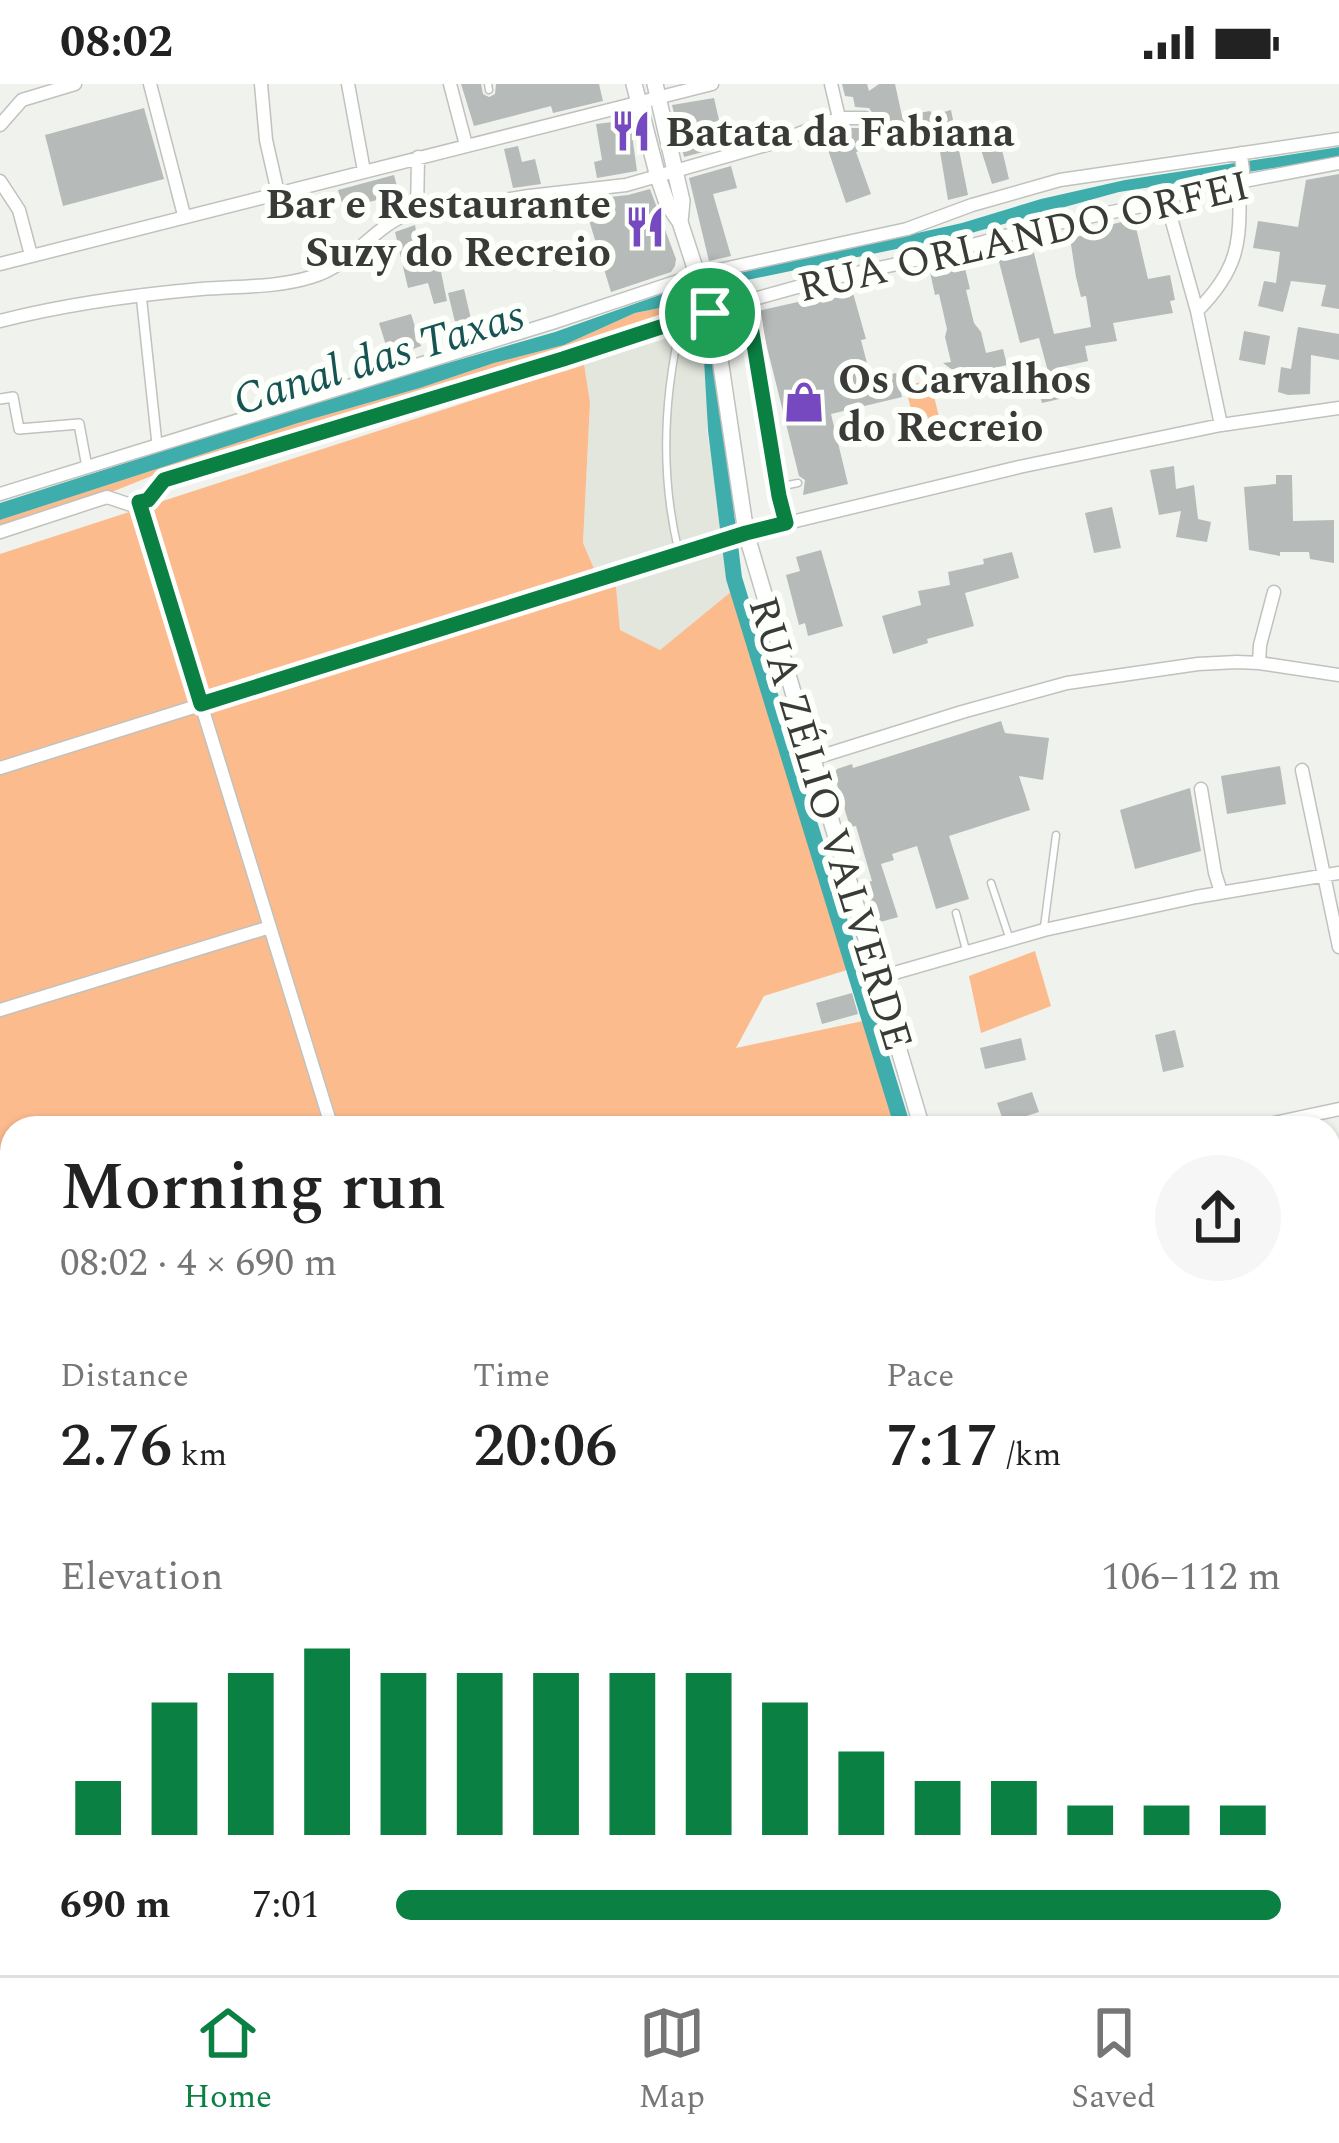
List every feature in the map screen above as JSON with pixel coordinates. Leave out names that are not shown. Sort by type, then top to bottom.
[{"type":"street","points":[[0,125],[22,100],[75,84]]},
{"type":"street","points":[[149,84],[184,215]]},
{"type":"street","points":[[262,84],[266,140],[278,193]]},
{"type":"street","points":[[348,84],[364,171]]},
{"type":"street","points":[[450,84],[466,146]]},
{"type":"street","points":[[634,84],[658,177],[680,222]]},
{"type":"street","points":[[0,264],[639,102],[657,91],[712,84]]},
{"type":"street","points":[[831,84],[839,118]]},
{"type":"street","points":[[657,91],[682,201],[680,222]]},
{"type":"street","points":[[0,321],[141,294],[311,277],[356,253],[395,220],[417,213],[608,188],[779,141],[839,118],[865,118]]},
{"type":"street","points":[[0,494],[697,277],[907,229],[1015,191],[1096,172],[1241,156],[1339,139]]},
{"type":"street","points":[[1197,311],[1219,289],[1234,260],[1240,231],[1241,156]]},
{"type":"street","points":[[417,213],[418,157]]},
{"type":"street","name":"RUA ORLANDO ORFEI","points":[[139,502],[148,500],[164,480],[563,359],[708,309],[1166,200],[1192,188],[1339,163]]},
{"type":"street","points":[[0,181],[19,210],[31,255]]},
{"type":"street","points":[[1166,200],[1197,311],[1221,425]]},
{"type":"street","name":"RUA ZÉLIO VALVERDE","points":[[680,222],[719,350],[746,533],[918,1116]]},
{"type":"street","points":[[141,294],[157,445]]},
{"type":"street","points":[[0,399],[13,397],[19,429],[79,424],[87,467]]},
{"type":"street","points":[[0,768],[746,533],[1019,467],[1221,425],[1339,408]]},
{"type":"street","points":[[0,532],[107,497],[130,505],[139,502],[328,1116]]},
{"type":"street","points":[[1259,663],[1274,592]]},
{"type":"street","points":[[812,759],[1067,683],[1198,664],[1259,663],[1339,674]]},
{"type":"street","points":[[1302,770],[1332,874],[1339,947]]},
{"type":"street","points":[[1201,789],[1221,892]]},
{"type":"street","points":[[877,978],[1044,930],[1332,874]]},
{"type":"street","points":[[0,1010],[270,927]]},
{"type":"street","points":[[1304,1116],[1339,1108]]},
{"type":"lane","points":[[747,302],[786,523]]},
{"type":"lane","points":[[679,554],[668,499],[665,437],[667,396],[682,320]]},
{"type":"lane","points":[[778,487],[798,483]]},
{"type":"lane","points":[[1044,930],[1056,836]]},
{"type":"lane","points":[[991,883],[1010,940]]},
{"type":"lane","points":[[956,913],[966,952]]},
{"type":"shaded area","points":[[690,294],[691,303],[674,312],[433,392],[403,397],[374,410],[159,473],[0,528],[0,520],[298,423],[564,345],[635,313],[673,305]]},
{"type":"shaded area","points":[[691,331],[708,363],[707,431],[732,591],[660,650],[620,630],[616,587],[598,578],[583,543],[590,402],[584,364]]},
{"type":"shaded area","points":[[584,364],[590,402],[583,543],[598,578],[616,587],[620,630],[660,650],[732,591],[850,969],[764,996],[736,1048],[877,1018],[907,1116],[0,1116],[0,554]]},
{"type":"shaded area","points":[[930,380],[944,437],[920,443],[905,386]]},
{"type":"shaded area","points":[[1035,951],[1051,1006],[981,1033],[969,976]]},
{"type":"water","points":[[1339,147],[1339,158],[1119,192],[964,235],[718,286],[690,294],[674,305],[635,313],[564,345],[298,423],[0,520],[0,503],[344,393],[555,332],[682,283],[962,223],[1125,180]]},
{"type":"building","points":[[461,84],[481,84],[489,97],[495,94],[496,84],[599,84],[603,101],[553,113],[551,106],[474,126]]},
{"type":"building","points":[[842,84],[867,84],[869,91],[879,84],[895,84],[902,116],[951,110],[968,195],[948,200],[937,133],[924,136],[915,131],[856,152],[871,194],[846,203],[823,135],[841,128],[869,128],[875,117],[869,108],[855,107]]},
{"type":"building","points":[[714,98],[725,146],[684,157],[672,105]]},
{"type":"building","points":[[144,108],[164,179],[63,206],[45,135]]},
{"type":"building","points":[[630,120],[637,171],[597,178],[594,162],[602,160],[596,124]]},
{"type":"building","points":[[996,125],[1009,179],[992,184],[975,131]]},
{"type":"building","points":[[518,146],[522,162],[535,159],[541,184],[513,188],[504,149]]},
{"type":"building","points":[[731,166],[737,188],[713,194],[731,256],[709,261],[689,178]]},
{"type":"building","points":[[1339,174],[1339,309],[1321,306],[1326,285],[1291,281],[1283,312],[1258,306],[1264,281],[1276,283],[1280,252],[1253,248],[1258,221],[1298,227],[1306,180]]},
{"type":"building","points":[[394,175],[399,194],[345,212],[338,190]]},
{"type":"building","points":[[650,189],[675,266],[671,272],[611,292],[588,217],[584,218],[583,200]]},
{"type":"building","points":[[1134,219],[1148,279],[1170,275],[1173,313],[1113,323],[1117,341],[1085,346],[1088,361],[1061,367],[1068,397],[1042,403],[1036,383],[1050,379],[1039,338],[1020,343],[998,258],[1033,249],[1054,334],[1091,327],[1070,238]]},
{"type":"building","points":[[415,225],[423,270],[440,267],[447,301],[434,304],[428,283],[408,288],[395,232]]},
{"type":"building","points":[[964,264],[974,323],[986,353],[1003,349],[1007,365],[961,376],[943,363],[951,362],[947,329],[930,272]]},
{"type":"building","points":[[464,289],[475,336],[459,339],[448,293]]},
{"type":"building","points":[[853,293],[871,379],[896,373],[902,397],[831,414],[848,484],[803,495],[805,480],[799,476],[758,311]]},
{"type":"building","points":[[411,314],[421,346],[390,358],[379,323]]},
{"type":"building","points":[[1298,327],[1339,334],[1339,360],[1311,355],[1310,394],[1288,395],[1278,392],[1281,367],[1291,369]]},
{"type":"building","points":[[1244,331],[1270,336],[1265,365],[1239,360]]},
{"type":"building","points":[[1174,466],[1176,489],[1194,485],[1198,519],[1211,522],[1207,542],[1176,537],[1181,511],[1159,515],[1150,470]]},
{"type":"building","points":[[1276,475],[1292,475],[1293,521],[1334,520],[1334,563],[1310,559],[1309,552],[1280,552],[1280,556],[1249,550],[1244,487],[1276,484]]},
{"type":"building","points":[[1112,507],[1121,548],[1094,553],[1085,513]]},
{"type":"building","points":[[821,550],[843,626],[808,636],[805,623],[799,625],[786,575],[800,571],[796,557]]},
{"type":"building","points":[[1012,552],[1019,578],[965,593],[974,626],[893,654],[882,616],[921,605],[918,591],[950,585],[948,572]]},
{"type":"building","points":[[1001,721],[1005,733],[1049,738],[1043,780],[1019,776],[1030,810],[949,836],[969,899],[936,909],[917,846],[892,854],[894,860],[881,864],[898,917],[877,923],[864,883],[872,881],[856,826],[850,827],[834,774],[837,769]]},
{"type":"building","points":[[1280,766],[1286,804],[1227,814],[1221,776]]},
{"type":"building","points":[[1190,788],[1201,851],[1135,869],[1120,810]]},
{"type":"building","points":[[852,993],[858,1014],[822,1024],[816,1003]]},
{"type":"building","points":[[1175,1030],[1184,1067],[1163,1072],[1155,1035]]},
{"type":"building","points":[[1021,1038],[1026,1060],[985,1069],[980,1048]]},
{"type":"building","points":[[1032,1092],[1039,1112],[1002,1116],[997,1103]]},
{"type":"waterway","points":[[712,359],[734,578],[899,1116]]},
{"type":"place","name":"Batata da Fabiana","points":[[631,131]]},
{"type":"place","name":"Bar e Restaurante Suzy do Recreio","points":[[645,227]]},
{"type":"place","name":"Os Carvalhos do Recreio","points":[[804,402]]},
{"type":"route","points":[[747,302],[786,523],[201,704],[139,502],[148,500],[164,480],[710,313],[747,302]]},
{"type":"water label","name":"Canal das Taxas","points":[[378,356]]}]
